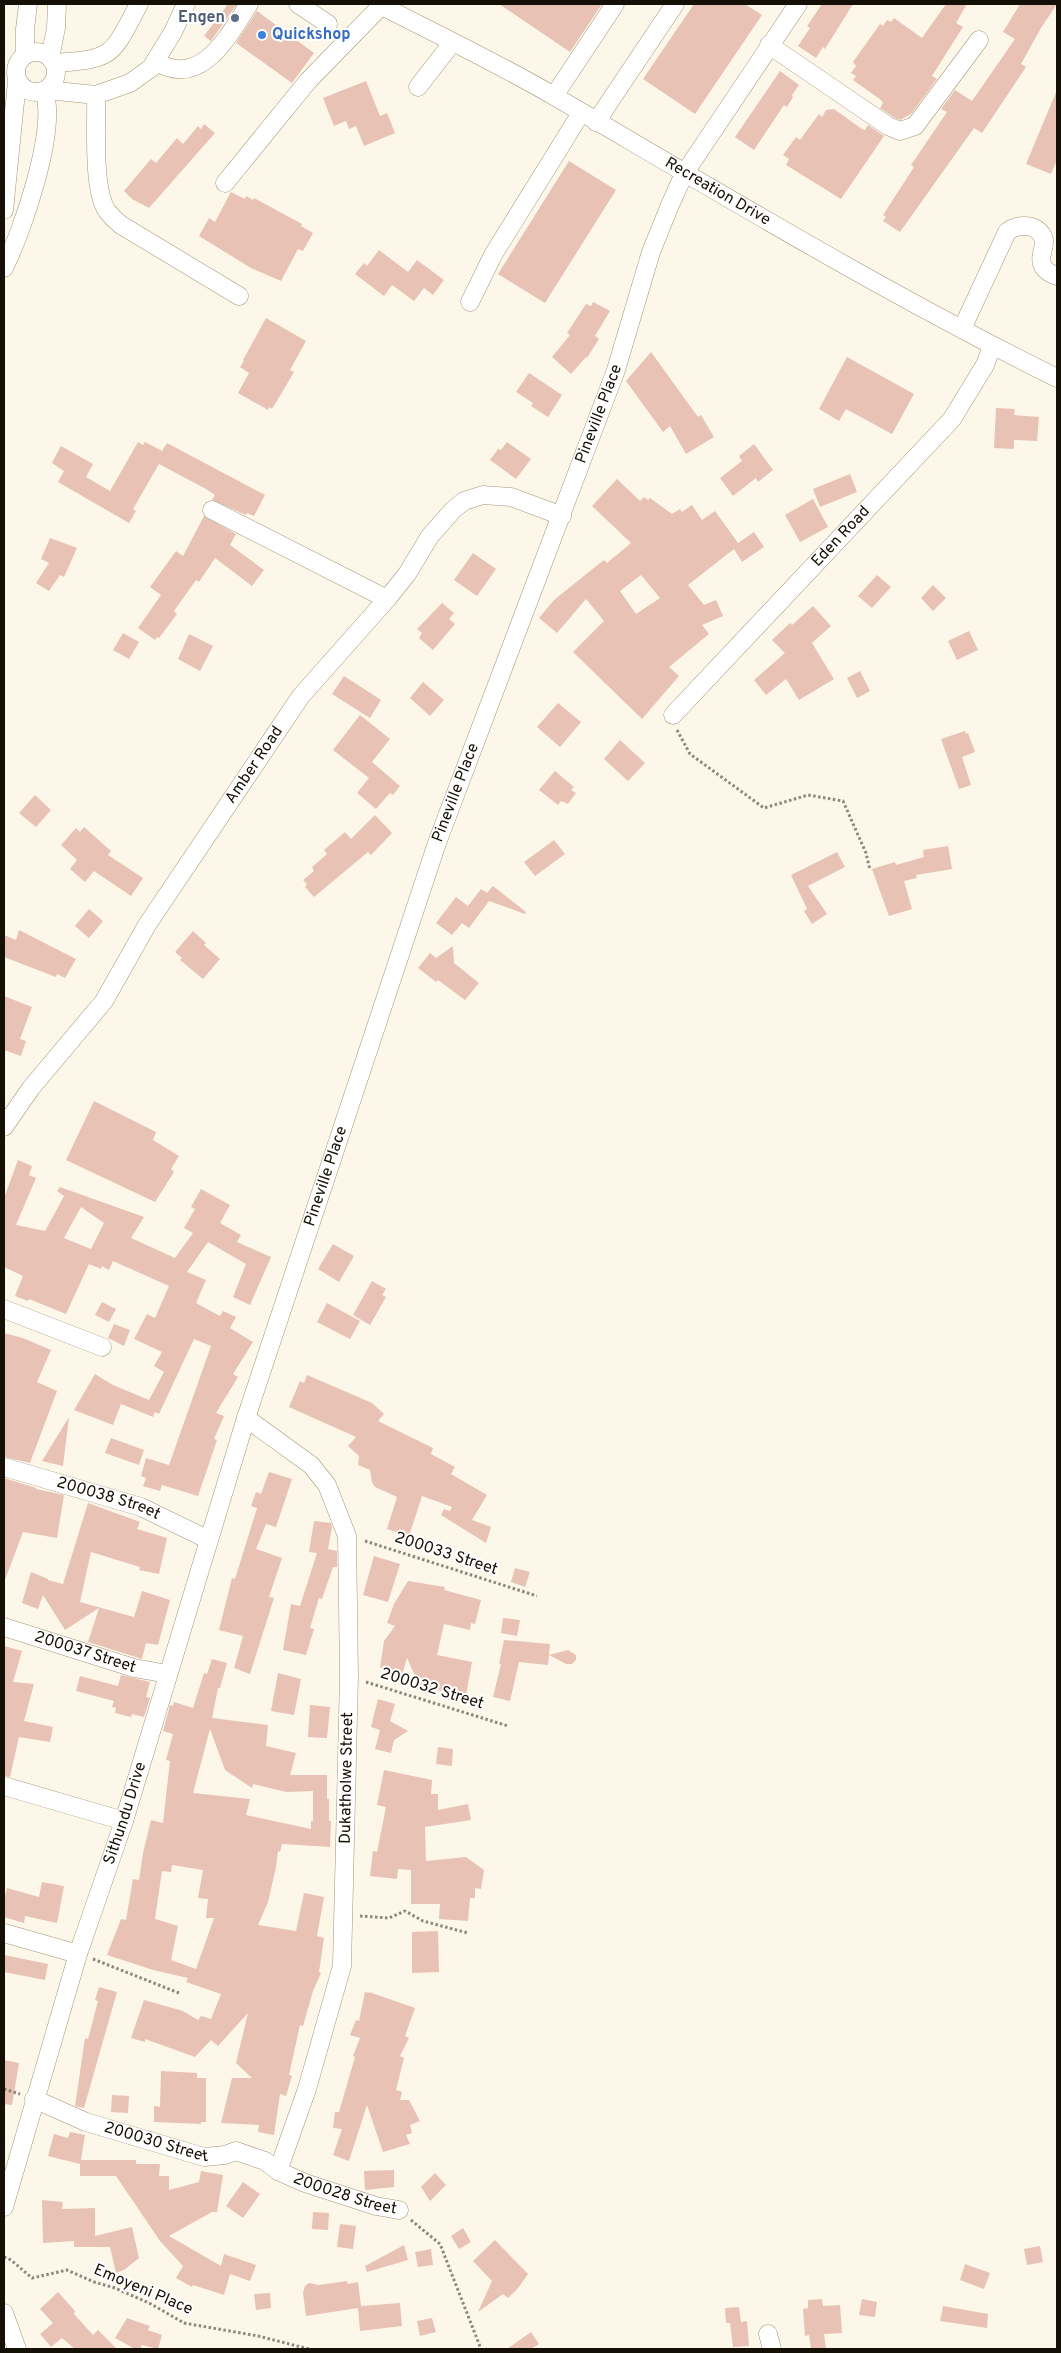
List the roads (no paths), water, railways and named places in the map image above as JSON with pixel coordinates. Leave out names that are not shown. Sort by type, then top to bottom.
[{"type":"street","points":[[4,210],[12,75],[17,64],[24,56],[28,4]]},
{"type":"street","points":[[45,90],[54,82],[56,72],[52,60],[57,4]]},
{"type":"street","points":[[4,56],[24,56],[38,52],[52,60],[86,61],[100,58],[116,46],[139,4]]},
{"type":"street","points":[[12,75],[29,92],[45,90],[96,95],[130,83],[151,68],[173,32],[186,4]]},
{"type":"street","points":[[155,62],[170,69],[177,69],[208,60],[222,46],[249,4]]},
{"type":"street","points":[[298,4],[328,24]]},
{"type":"street","points":[[554,96],[615,4]]},
{"type":"street","points":[[470,302],[493,255],[588,118],[675,4]]},
{"type":"street","name":"Pineville Place","points":[[246,1418],[437,843],[616,370],[651,252],[684,174],[798,4]]},
{"type":"street","points":[[225,183],[308,82],[380,5]]},
{"type":"street","name":"Recreation Drive","points":[[380,5],[554,96],[684,174],[992,346],[1057,378]]},
{"type":"street","points":[[770,44],[888,126],[900,131],[914,126],[979,40]]},
{"type":"street","points":[[418,87],[452,43]]},
{"type":"street","points":[[4,268],[24,220],[42,148],[48,112],[45,90]]},
{"type":"street","points":[[96,95],[98,180],[101,196],[107,211],[121,225],[239,296]]},
{"type":"street","points":[[962,329],[1007,232],[1014,226],[1022,225],[1039,231],[1044,239],[1041,263],[1044,269],[1057,276]]},
{"type":"street","name":"Eden Road","points":[[673,715],[952,419],[985,365],[992,346]]},
{"type":"street","name":"Amber Road","points":[[4,1127],[31,1088],[104,1001],[146,925],[301,696],[388,599],[407,574],[430,536],[464,501],[483,495],[511,497],[562,516]]},
{"type":"street","points":[[212,510],[388,599]]},
{"type":"street","points":[[4,1310],[102,1347]]},
{"type":"street","name":"Dukatholwe Street","points":[[246,1418],[311,1465],[327,1485],[347,1536],[349,1676],[342,1966],[332,2005],[278,2171]]},
{"type":"street","name":"Sithundu Drive","points":[[4,2207],[34,2099],[78,1954],[124,1821],[246,1418]]},
{"type":"street","name":"200038 Street","points":[[4,1467],[141,1507],[209,1540]]},
{"type":"street","name":"200037 Street","points":[[4,1627],[134,1668],[168,1674]]},
{"type":"street","points":[[4,1786],[124,1821]]},
{"type":"street","points":[[4,1933],[78,1954]]},
{"type":"street","name":"200030 Street","points":[[34,2099],[86,2122],[170,2147],[204,2157],[225,2155],[236,2151],[265,2161],[278,2171]]},
{"type":"street","name":"200028 Street","points":[[278,2171],[305,2183],[346,2197],[399,2210]]},
{"type":"street","points":[[4,2313],[17,2349]]},
{"type":"place","name":"Engen","points":[[235,18]]},
{"type":"place","name":"Quickshop","points":[[262,35]]}]
